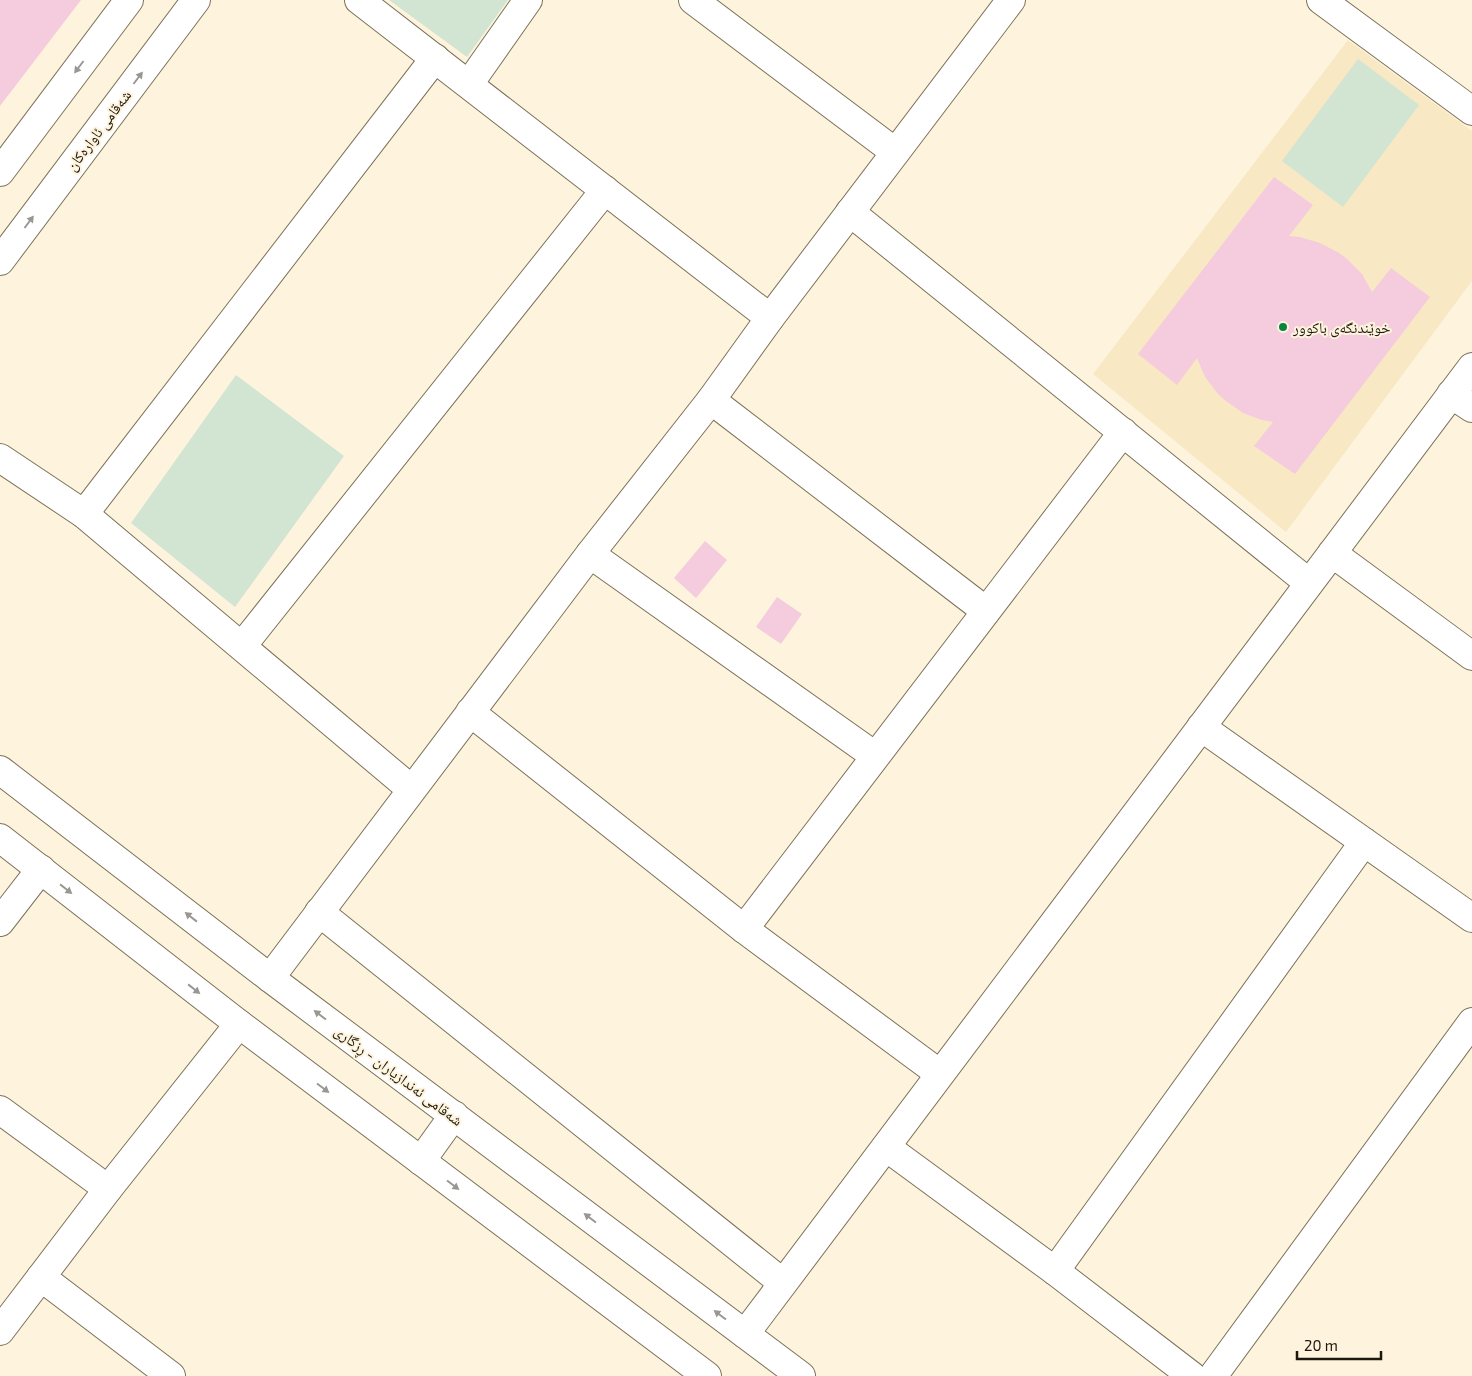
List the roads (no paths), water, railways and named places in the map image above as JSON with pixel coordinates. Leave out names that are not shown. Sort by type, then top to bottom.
[{"type":"street","points":[[0,172],[129,0]]},
{"type":"street","name":"شەقامی ئاوارەکان","points":[[0,261],[196,0]]},
{"type":"street","points":[[359,0],[770,318]]},
{"type":"street","points":[[468,84],[528,0]]},
{"type":"street","points":[[693,0],[895,152]]},
{"type":"street","points":[[270,978],[590,554],[711,400],[770,318],[1011,0]]},
{"type":"street","points":[[1321,0],[1472,111]]},
{"type":"street","points":[[84,514],[435,58]]},
{"type":"street","points":[[242,646],[604,190]]},
{"type":"street","points":[[850,212],[1309,583]]},
{"type":"street","points":[[745,1334],[1332,553],[1462,401],[1472,367]]},
{"type":"street","points":[[711,400],[986,611]]},
{"type":"street","points":[[744,929],[1123,432]]},
{"type":"street","points":[[0,458],[84,514],[411,789]]},
{"type":"street","points":[[1332,553],[1472,656]]},
{"type":"street","points":[[590,554],[875,756]]},
{"type":"street","points":[[470,712],[744,929],[940,1074]]},
{"type":"street","points":[[1201,727],[1472,918]]},
{"type":"street","name":"شەقامی ئەندازیاران - ڕزگاری","points":[[0,770],[270,978],[801,1376]]},
{"type":"street","points":[[0,838],[239,1024],[707,1376]]},
{"type":"street","points":[[1055,1271],[1364,842]]},
{"type":"street","points":[[0,922],[41,869]]},
{"type":"street","points":[[319,912],[783,1283]]},
{"type":"street","points":[[1213,1376],[1472,1022]]},
{"type":"street","points":[[0,1331],[108,1189],[239,1024]]},
{"type":"street","points":[[0,1110],[108,1189]]},
{"type":"street","points":[[420,1161],[454,1115]]},
{"type":"street","points":[[886,1147],[1055,1271],[1192,1376]]},
{"type":"street","points":[[42,1277],[171,1376]]},
{"type":"place","name":"خوێندنگەی باکوور","points":[[1283,327]]}]
